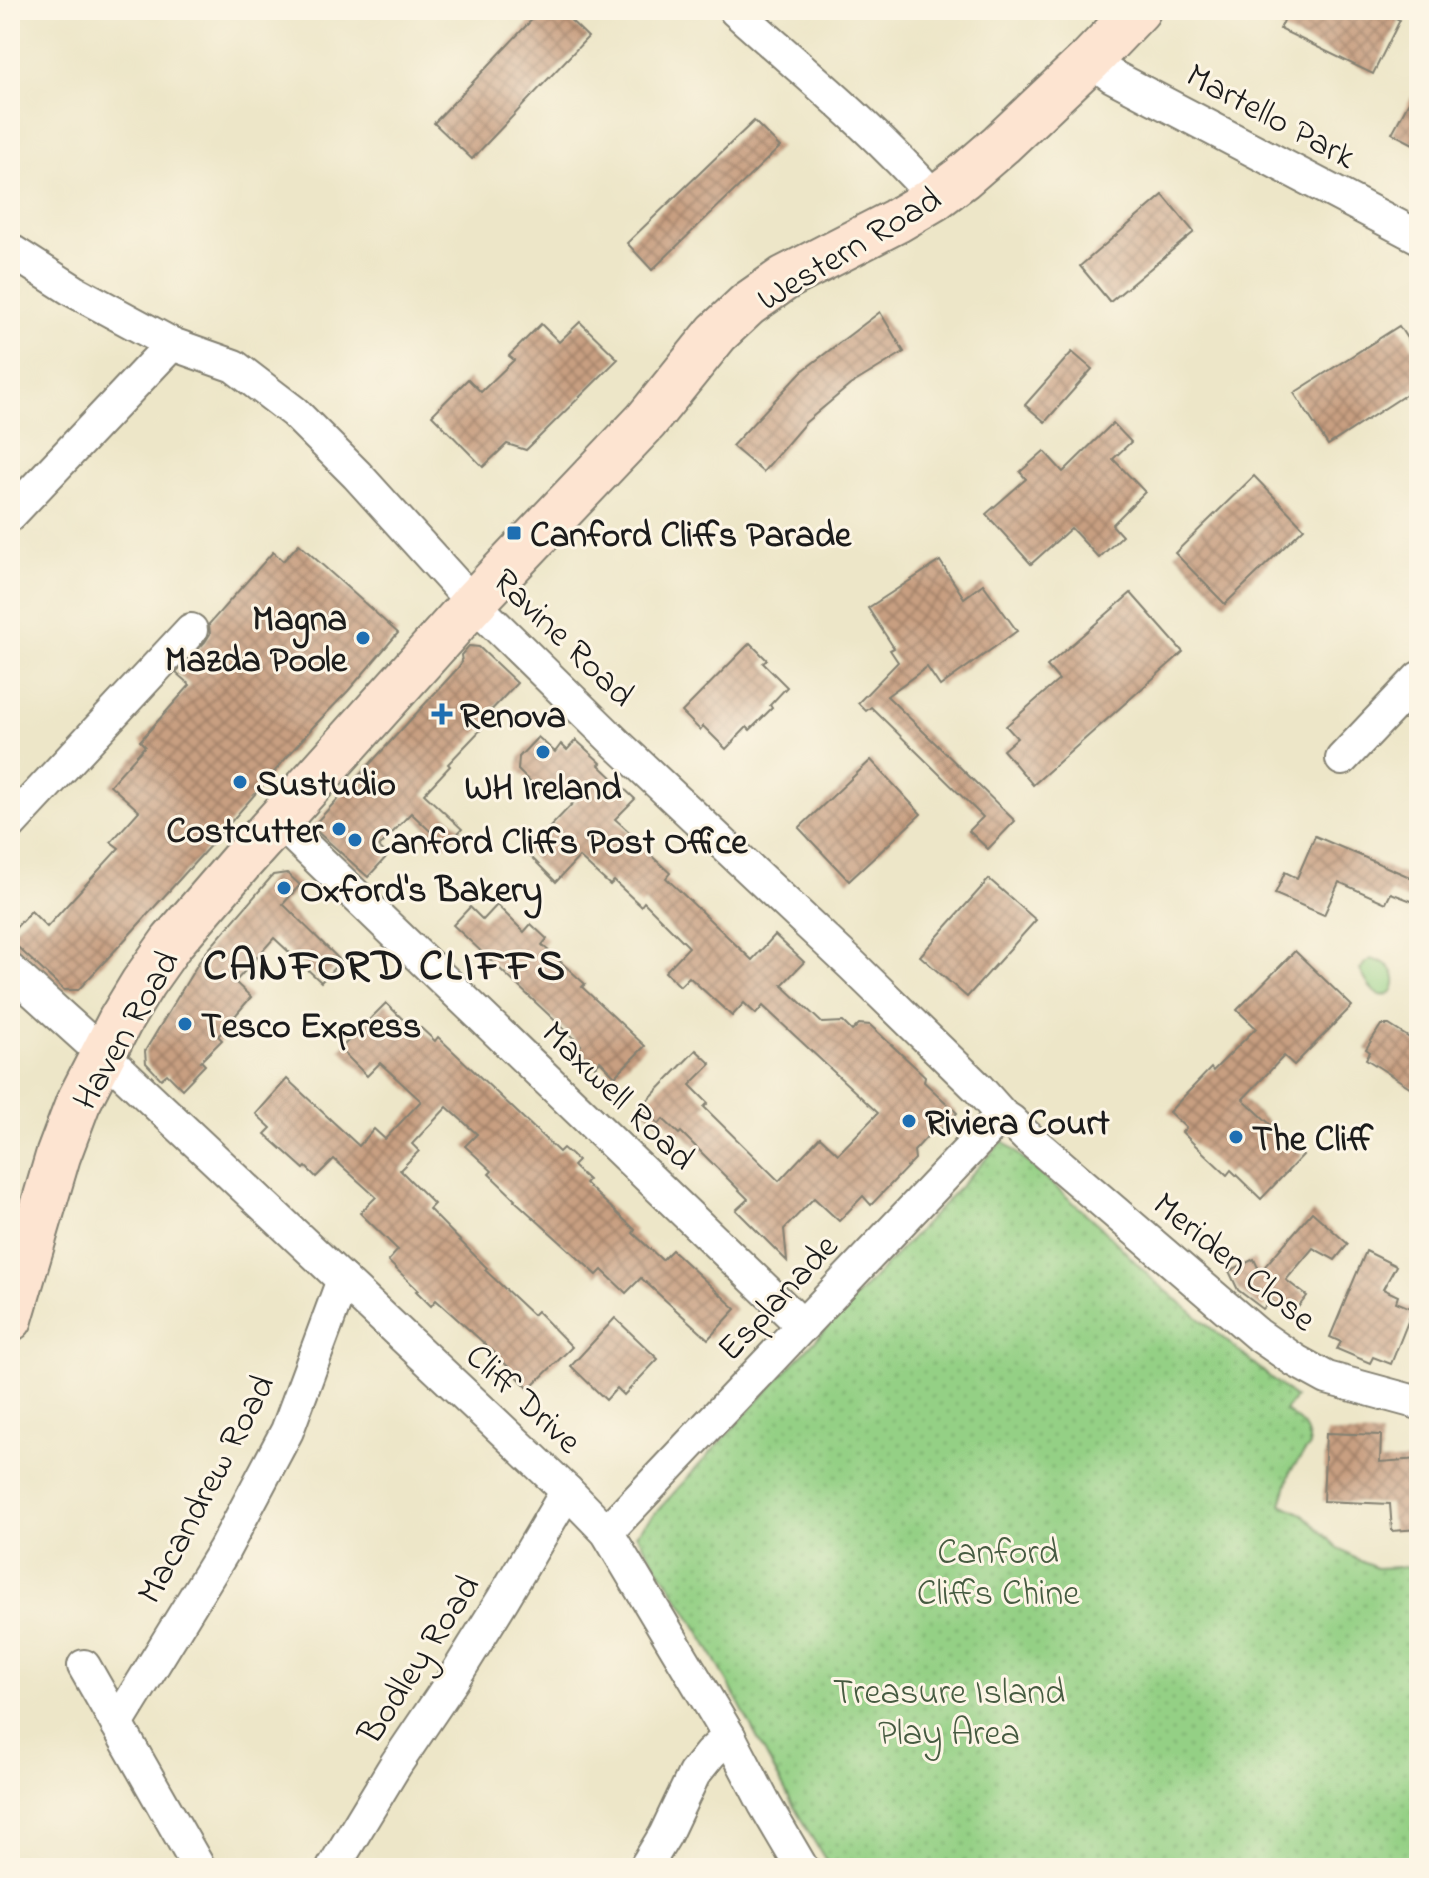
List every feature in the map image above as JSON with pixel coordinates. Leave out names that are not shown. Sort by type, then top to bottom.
[{"type":"main road","name":"Western Road","points":[[473,603],[646,421],[717,333],[748,304],[785,278],[935,198],[963,177],[1090,60],[1138,10]]},
{"type":"main road","name":"Haven Road","points":[[10,1319],[58,1156],[78,1103],[135,995],[172,942],[473,603]]},
{"type":"street","points":[[735,10],[835,97],[935,198]]},
{"type":"street","name":"Martello Park","points":[[1090,60],[1112,76],[1419,237]]},
{"type":"street","name":"Ravine Road","points":[[10,250],[74,291],[172,344],[234,366],[294,412],[357,475],[473,603],[616,743],[858,970],[1026,1136]]},
{"type":"street","points":[[10,515],[172,344]]},
{"type":"street","points":[[10,824],[191,630]]},
{"type":"street","points":[[1342,759],[1419,678]]},
{"type":"street","name":"Maxwell Road","points":[[276,822],[803,1326]]},
{"type":"street","name":"Cliff Drive","points":[[10,970],[104,1055],[607,1532],[729,1736],[802,1868]]},
{"type":"street","name":"Esplanade","points":[[607,1532],[1002,1115]]},
{"type":"street","name":"Meriden Close","points":[[1026,1136],[1257,1334],[1296,1361],[1327,1378],[1419,1403]]},
{"type":"street","name":"Macandrew Road","points":[[117,1724],[224,1550],[287,1431],[343,1280]]},
{"type":"street","name":"Bodley Road","points":[[333,1868],[396,1764],[486,1627],[567,1491]]},
{"type":"street","points":[[84,1666],[199,1868]]},
{"type":"street","points":[[645,1868],[665,1835],[694,1774],[729,1736]]},
{"type":"green space","points":[[1371,959],[1384,963],[1394,975],[1394,987],[1387,995],[1373,990],[1360,970]]},
{"type":"green space","name":"Canford Cliffs Chine","points":[[1003,1141],[1100,1226],[1151,1278],[1295,1398],[1285,1411],[1303,1425],[1310,1446],[1291,1470],[1281,1504],[1303,1514],[1337,1547],[1376,1568],[1419,1566],[1419,1868],[831,1868],[785,1791],[706,1643],[636,1534]]},
{"type":"building","points":[[541,10],[560,10],[588,37],[472,159],[434,123]]},
{"type":"building","points":[[1289,10],[1379,10],[1400,20],[1373,74],[1280,29]]},
{"type":"building","points":[[1419,83],[1419,147],[1392,133]]},
{"type":"building","points":[[754,121],[780,147],[652,270],[627,243]]},
{"type":"building","points":[[1163,195],[1194,232],[1110,302],[1080,266]]},
{"type":"building","points":[[880,312],[904,352],[850,385],[805,423],[763,472],[732,446],[801,372]]},
{"type":"building","points":[[580,322],[618,359],[526,450],[507,444],[483,467],[432,415],[468,379],[481,392],[514,360],[509,356],[541,324],[559,342]]},
{"type":"building","points":[[1399,326],[1419,357],[1419,386],[1328,445],[1294,393]]},
{"type":"building","points":[[1072,352],[1092,369],[1045,422],[1025,405]]},
{"type":"building","points":[[1113,423],[1131,442],[1113,459],[1145,492],[1112,525],[1122,536],[1099,558],[1071,528],[1031,564],[986,514],[1026,479],[1020,472],[1044,451],[1063,472]]},
{"type":"building","points":[[1254,476],[1304,528],[1225,604],[1175,553]]},
{"type":"building","points":[[299,544],[398,633],[78,990],[64,990],[10,940],[10,934],[31,911],[47,927],[119,848],[111,842],[139,811],[110,785],[145,746],[140,741],[190,685],[176,673],[205,642],[210,634],[209,624],[273,552],[283,561]]},
{"type":"building","points":[[940,561],[964,598],[983,584],[1017,631],[940,686],[927,667],[887,696],[1015,821],[988,849],[969,831],[983,817],[871,707],[866,711],[858,703],[898,662],[890,650],[894,648],[868,608]]},
{"type":"building","points":[[1131,593],[1183,652],[1033,785],[1003,750],[1017,738],[1006,726],[1059,680],[1047,666]]},
{"type":"building","points":[[750,643],[767,660],[763,663],[787,687],[770,705],[772,708],[750,730],[747,727],[726,749],[703,726],[700,730],[682,712]]},
{"type":"building","points":[[469,646],[479,647],[517,683],[485,717],[489,721],[424,794],[462,829],[446,846],[411,813],[379,847],[388,855],[368,877],[312,827],[457,669],[462,662],[461,655]]},
{"type":"building","points":[[538,737],[555,752],[561,744],[567,750],[576,740],[601,763],[599,765],[635,799],[615,819],[670,873],[666,878],[752,960],[775,935],[804,962],[782,985],[822,1023],[843,1022],[852,1031],[859,1024],[870,1025],[925,1076],[924,1082],[957,1113],[940,1130],[933,1130],[914,1151],[915,1159],[871,1205],[863,1196],[839,1221],[814,1198],[784,1229],[787,1261],[736,1210],[748,1199],[681,1132],[679,1134],[663,1119],[659,1124],[641,1107],[696,1050],[711,1064],[690,1085],[708,1103],[704,1107],[779,1181],[820,1137],[838,1154],[878,1113],[763,1006],[756,1014],[744,1003],[732,1016],[689,977],[680,986],[665,972],[689,947],[644,902],[641,906],[614,881],[610,885],[579,857],[556,882],[526,852],[577,799],[543,795],[518,770],[519,757]]},
{"type":"building","points":[[871,760],[921,814],[849,881],[799,828]]},
{"type":"building","points":[[1315,836],[1419,881],[1419,904],[1391,893],[1386,903],[1339,882],[1324,915],[1275,894],[1285,872],[1297,878]]},
{"type":"building","points":[[287,873],[300,885],[283,904],[341,961],[321,982],[274,938],[235,982],[251,997],[218,1036],[222,1040],[201,1061],[205,1065],[182,1089],[167,1074],[161,1079],[146,1063],[145,1051],[202,957],[273,875]]},
{"type":"building","points":[[989,879],[1036,920],[967,997],[920,956]]},
{"type":"building","points":[[497,905],[524,932],[531,924],[547,939],[542,945],[645,1046],[615,1076],[600,1061],[595,1067],[577,1049],[581,1045],[453,925],[470,907],[483,920]]},
{"type":"building","points":[[1295,951],[1352,1006],[1294,1065],[1284,1056],[1243,1099],[1303,1155],[1261,1199],[1231,1170],[1227,1175],[1193,1143],[1182,1132],[1186,1128],[1169,1112],[1211,1068],[1213,1071],[1256,1028],[1237,1010]]},
{"type":"building","points":[[386,1003],[417,1033],[421,1028],[435,1041],[438,1037],[559,1152],[563,1148],[578,1161],[573,1166],[588,1180],[585,1183],[662,1260],[672,1250],[736,1309],[708,1339],[641,1278],[626,1293],[602,1270],[597,1275],[489,1174],[492,1171],[465,1146],[477,1134],[447,1107],[412,1144],[419,1151],[400,1170],[434,1204],[429,1209],[487,1268],[485,1270],[533,1315],[537,1311],[572,1347],[529,1389],[495,1353],[436,1300],[431,1306],[388,1261],[398,1250],[360,1213],[376,1197],[334,1159],[316,1177],[265,1134],[271,1128],[256,1114],[287,1079],[359,1146],[374,1129],[385,1139],[421,1101],[380,1063],[367,1076],[340,1049]]},
{"type":"building","points":[[1381,1025],[1389,1025],[1419,1044],[1419,1093],[1366,1059],[1370,1052],[1366,1049]]},
{"type":"building","points":[[1312,1212],[1348,1244],[1335,1260],[1313,1248],[1286,1280],[1307,1296],[1291,1316],[1271,1300],[1263,1309],[1238,1290],[1229,1271],[1254,1259],[1260,1272]]},
{"type":"building","points":[[1366,1251],[1396,1266],[1383,1289],[1398,1296],[1396,1302],[1413,1309],[1391,1364],[1373,1357],[1370,1363],[1337,1349],[1341,1342],[1330,1337]]},
{"type":"building","points":[[615,1318],[658,1359],[624,1395],[617,1388],[606,1400],[571,1366]]},
{"type":"building","points":[[1326,1433],[1381,1435],[1380,1462],[1419,1459],[1419,1529],[1392,1531],[1390,1504],[1323,1501]]},
{"type":"place","name":"Canford Cliffs Parade","points":[[514,533]]},
{"type":"place","name":"Magna Mazda Poole","points":[[363,638]]},
{"type":"place","name":"Renova","points":[[442,714]]},
{"type":"place","name":"WH Ireland","points":[[543,752]]},
{"type":"place","name":"Sustudio","points":[[240,782]]},
{"type":"place","name":"Costcutter","points":[[339,829]]},
{"type":"place","name":"Canford Cliffs Post Office","points":[[355,840]]},
{"type":"place","name":"Oxford's Bakery","points":[[284,888]]},
{"type":"place","name":"Tesco Express","points":[[185,1024]]},
{"type":"place","name":"Riviera Court","points":[[909,1121]]},
{"type":"place","name":"The Cliff","points":[[1236,1137]]},
{"type":"district","name":"CANFORD CLIFFS","points":[[385,964]]},
{"type":"park label","name":"Treasure Island Play Area","points":[[949,1710]]}]
